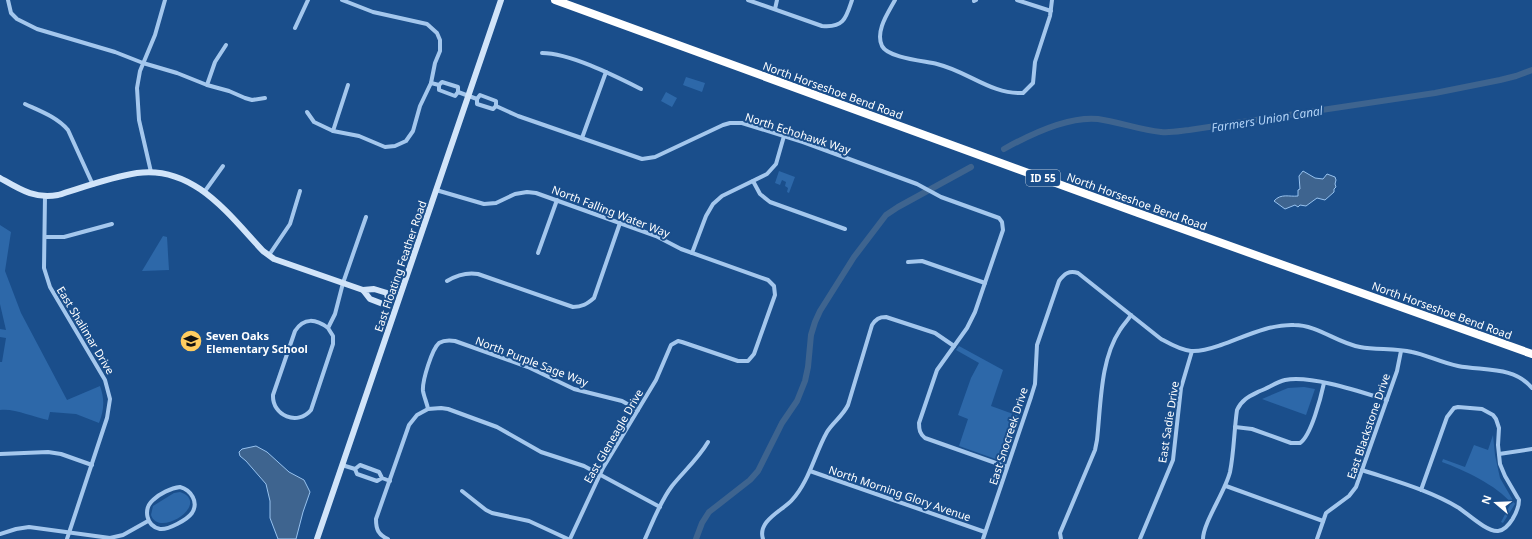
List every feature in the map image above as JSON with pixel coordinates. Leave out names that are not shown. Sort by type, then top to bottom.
[{"type":"highway","name":"North Horseshoe Bend Road","points":[[555,0],[1131,210],[1532,354]]},
{"type":"main road","name":"East Floating Feather Road","points":[[317,539],[501,0]]},
{"type":"main road","points":[[0,178],[26,193],[45,196],[58,194],[132,174],[151,172],[164,173],[182,178],[205,191],[268,255],[280,261],[363,290],[374,289],[387,293],[388,299]]},
{"type":"main road","points":[[363,290],[370,299],[383,304],[388,299]]},
{"type":"main road","points":[[388,299],[398,302]]},
{"type":"street","points":[[8,0],[11,13],[17,20],[37,29],[102,48],[143,63],[177,73],[207,85],[224,89],[245,98],[252,100],[265,98]]},
{"type":"street","points":[[151,172],[139,120],[138,80],[143,63],[155,35],[165,0]]},
{"type":"street","points":[[295,28],[308,0]]},
{"type":"street","points":[[307,112],[314,122],[333,131],[359,136],[385,147],[395,146],[406,141],[413,131],[420,106],[431,83],[435,63],[440,51],[440,40],[433,28],[428,24],[373,12],[342,0]]},
{"type":"street","points":[[748,0],[822,26],[830,27],[837,26],[846,18],[852,0]]},
{"type":"street","points":[[775,9],[777,0]]},
{"type":"street","points":[[895,0],[880,32],[882,45],[889,52],[906,58],[938,64],[960,71],[995,89],[1013,94],[1023,93],[1033,82],[1036,62],[1051,11],[1052,0]]},
{"type":"street","points":[[1017,0],[1051,11]]},
{"type":"street","points":[[207,85],[215,62],[226,45]]},
{"type":"street","points":[[542,53],[556,54],[606,72],[641,88]]},
{"type":"street","points":[[582,138],[606,72]]},
{"type":"street","points":[[431,83],[439,85],[442,82],[458,88],[458,92],[455,96],[439,90],[439,85]]},
{"type":"street","points":[[333,131],[348,84]]},
{"type":"street","name":"North Echohawk Way","points":[[458,92],[477,99]]},
{"type":"street","name":"North Echohawk Way","points":[[477,99],[480,95],[496,101],[496,106]]},
{"type":"street","name":"North Echohawk Way","points":[[477,99],[477,104],[493,109],[496,106]]},
{"type":"street","points":[[25,104],[54,117],[64,125],[68,130],[93,185]]},
{"type":"street","name":"North Echohawk Way","points":[[496,106],[518,116],[636,157],[649,159],[730,123],[742,123],[784,136],[917,184],[934,193],[996,216],[1002,222],[1003,230],[985,283]]},
{"type":"street","points":[[692,253],[712,204],[722,196],[767,174],[776,164],[784,136]]},
{"type":"street","points":[[205,191],[223,166]]},
{"type":"street","points":[[754,181],[760,194],[770,202],[845,230]]},
{"type":"street","name":"North Falling Water Way","points":[[436,190],[484,204],[496,203],[515,194],[527,192],[536,193],[656,236],[681,249],[768,280],[774,286],[775,295],[770,310],[754,354],[748,361],[738,362],[682,342],[674,342]]},
{"type":"street","points":[[268,255],[290,224],[300,192]]},
{"type":"street","name":"East Shalimar Drive","points":[[45,196],[44,268],[47,281],[102,374],[109,392],[109,411],[67,539]]},
{"type":"street","points":[[538,253],[557,200]]},
{"type":"street","points":[[328,328],[335,314],[343,283],[366,217]]},
{"type":"street","points":[[447,281],[458,275],[473,273],[573,307],[585,305],[594,298],[620,223]]},
{"type":"street","points":[[45,237],[64,237],[112,224]]},
{"type":"street","points":[[908,262],[922,261],[985,283],[971,321],[937,370],[919,423],[920,432],[925,438],[1007,468]]},
{"type":"street","name":"East Snocreek Drive","points":[[983,539],[1032,397],[1035,384],[1037,345],[1062,276],[1073,271],[1078,273],[1132,315]]},
{"type":"street","points":[[1061,539],[1060,532],[1095,450],[1104,371],[1119,330],[1132,315],[1161,339],[1175,347],[1192,351],[1215,347],[1266,329],[1295,324],[1310,327],[1351,345],[1410,351],[1458,366],[1498,371],[1515,376],[1532,388]]},
{"type":"street","points":[[762,538],[762,529],[765,523],[793,500],[810,471],[814,457],[828,430],[843,414],[848,405],[872,325],[880,317],[886,317],[935,333],[954,346]]},
{"type":"street","points":[[312,320],[323,324],[328,328],[333,336],[333,344],[311,410],[307,415],[301,418],[293,418],[282,414],[276,410],[273,403],[273,395],[295,331],[299,324],[312,320]]},
{"type":"street","name":"North Purple Sage Way","points":[[428,409],[423,391],[423,385],[434,350],[441,342],[448,340],[455,341],[528,367],[568,387],[616,399],[638,410]]},
{"type":"street","name":"East Gleneagle Drive","points":[[569,539],[600,474],[656,380],[669,348],[674,342]]},
{"type":"street","name":"East Sadie Drive","points":[[1140,539],[1173,460],[1181,388],[1192,351]]},
{"type":"street","name":"East Blackstone Drive","points":[[1317,539],[1326,513],[1353,492],[1397,371],[1401,351]]},
{"type":"street","points":[[1203,539],[1205,529],[1226,486],[1230,472],[1237,410],[1246,398],[1284,380],[1300,378],[1358,390],[1387,400]]},
{"type":"street","points":[[1235,427],[1252,429],[1291,443],[1300,443],[1307,436],[1322,395],[1324,383]]},
{"type":"street","points":[[388,539],[381,536],[376,526],[376,519],[409,425],[417,416],[428,409],[434,408],[448,409],[491,425],[541,452],[584,466],[660,507]]},
{"type":"street","points":[[1362,470],[1421,490],[1446,501],[1487,528],[1498,531],[1507,526],[1517,510],[1519,500],[1500,464],[1499,428],[1493,415],[1482,410],[1454,408],[1447,417],[1421,490]]},
{"type":"street","points":[[645,539],[660,507],[673,485],[700,456],[708,442]]},
{"type":"street","points":[[1499,454],[1532,449]]},
{"type":"street","points":[[0,454],[48,452],[61,454],[92,465]]},
{"type":"street","points":[[342,465],[355,469],[357,474],[377,481],[382,478]]},
{"type":"street","points":[[355,469],[360,465],[379,472],[382,478],[390,481]]},
{"type":"street","name":"North Morning Glory Avenue","points":[[810,471],[985,532]]},
{"type":"street","points":[[1226,486],[1323,521]]},
{"type":"street","points":[[180,487],[185,489],[193,496],[195,506],[188,517],[170,527],[160,529],[148,522],[147,511],[149,504],[153,499],[171,489],[180,487]]},
{"type":"street","points":[[462,491],[492,513],[529,521],[569,539]]},
{"type":"street","points":[[0,534],[29,527],[103,538],[117,537],[148,522]]},
{"type":"shaded area","points":[[686,77],[705,83],[702,92],[683,85]]},
{"type":"shaded area","points":[[666,92],[677,98],[672,107],[661,101]]},
{"type":"shaded area","points":[[779,171],[795,177],[789,193],[787,192],[788,188],[785,186],[786,182],[782,180],[780,185],[775,183]]},
{"type":"shaded area","points":[[1303,171],[1315,178],[1323,179],[1327,174],[1335,177],[1336,187],[1334,192],[1325,200],[1317,198],[1306,206],[1300,205],[1298,207],[1295,205],[1285,209],[1274,201],[1282,196],[1298,196],[1298,190],[1300,189],[1299,176]]},
{"type":"shaded area","points":[[0,225],[11,232],[5,271],[21,313],[67,400],[100,386],[103,396],[103,405],[99,423],[76,414],[50,412],[48,420],[17,411],[0,410],[0,362],[2,362],[6,338],[0,337],[0,329],[6,330],[0,304]]},
{"type":"shaded area","points":[[163,236],[167,237],[169,270],[142,271]]},
{"type":"shaded area","points":[[959,346],[1003,370],[991,406],[1019,416],[1004,459],[1001,461],[959,446],[968,419],[958,415],[971,378],[979,363],[956,350]]},
{"type":"shaded area","points":[[1304,387],[1315,389],[1306,415],[1262,399],[1288,388]]},
{"type":"shaded area","points":[[1493,435],[1495,455],[1500,478],[1515,504],[1503,523],[1501,522],[1511,503],[1498,490],[1459,469],[1442,462],[1443,459],[1465,467],[1474,445],[1488,450]]},
{"type":"shaded area","points":[[256,446],[267,452],[289,472],[304,480],[310,492],[296,539],[278,539],[270,518],[270,501],[266,484],[240,456],[239,452],[242,449]]},
{"type":"shaded area","points":[[180,492],[188,497],[190,504],[187,510],[180,517],[172,521],[163,523],[156,521],[151,515],[153,506],[174,493]]},
{"type":"waterway","name":"Farmers Union Canal","points":[[1004,149],[1037,133],[1062,123],[1075,120],[1098,119],[1153,131],[1175,132],[1435,93],[1500,80],[1532,70]]},
{"type":"waterway","name":"Farmers Union Canal","points":[[696,539],[702,523],[709,512],[750,480],[758,471],[782,423],[797,401],[805,381],[811,335],[815,322],[820,311],[854,257],[886,215],[971,167]]},
{"type":"place","name":"Seven Oaks Elementary School","points":[[191,341]]}]
